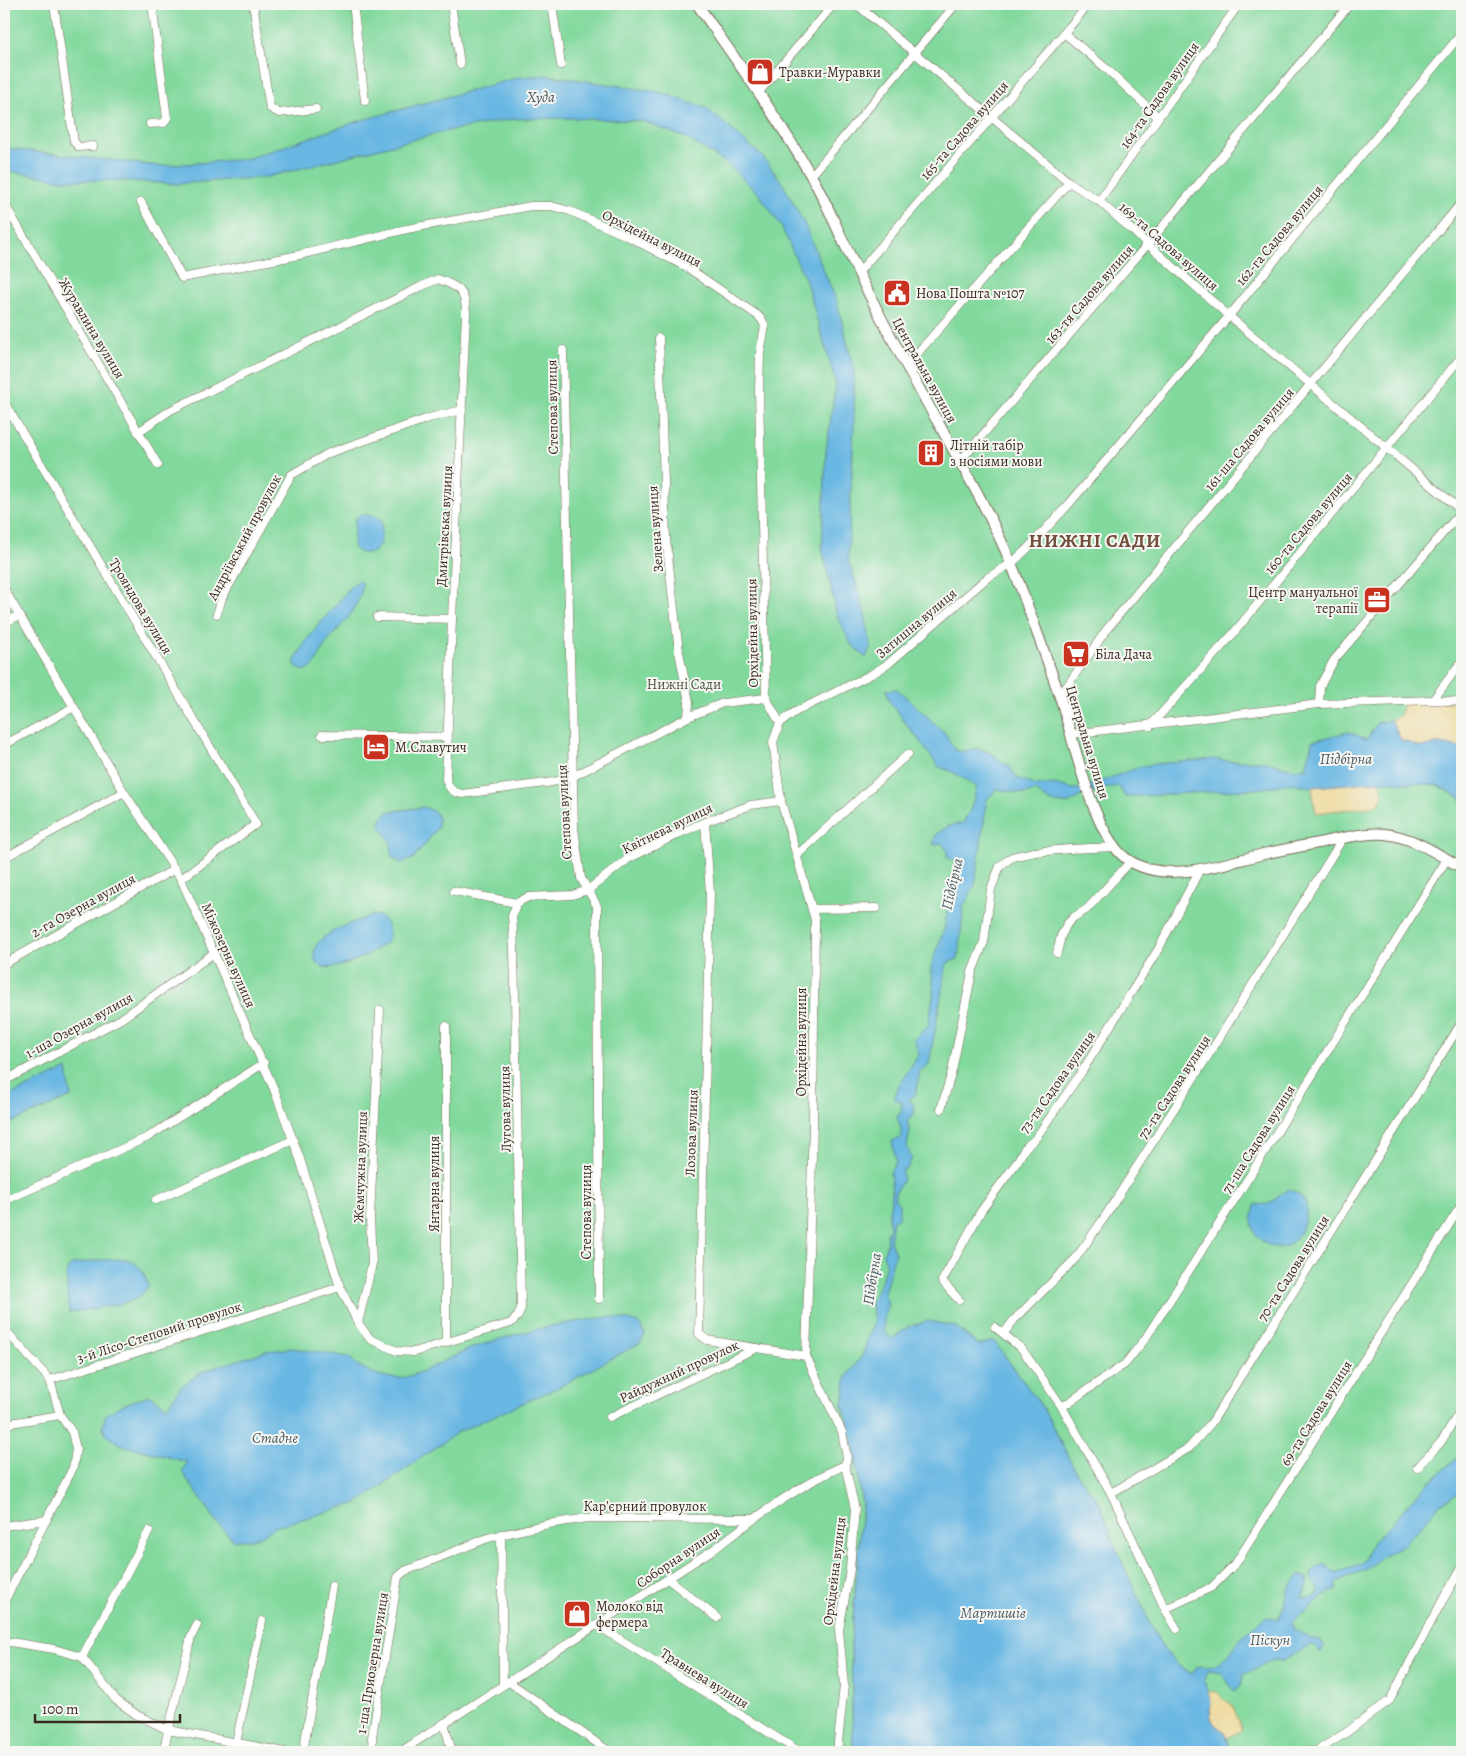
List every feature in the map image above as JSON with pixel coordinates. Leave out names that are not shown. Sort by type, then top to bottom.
[{"type":"street","points":[[54,4],[74,142],[79,147],[93,146]]},
{"type":"street","points":[[150,124],[164,123],[167,118],[152,4]]},
{"type":"street","points":[[253,4],[270,108],[278,113],[316,109]]},
{"type":"street","points":[[353,4],[365,101]]},
{"type":"street","points":[[451,4],[460,64]]},
{"type":"street","points":[[552,4],[561,64]]},
{"type":"street","points":[[758,92],[834,4]]},
{"type":"street","name":"169-та Садова вулиця","points":[[856,4],[1069,182],[1099,201],[1229,316],[1462,511]]},
{"type":"street","points":[[812,176],[956,4]]},
{"type":"street","name":"165-та Садова вулиця","points":[[858,273],[1089,4]]},
{"type":"street","name":"164-та Садова вулиця","points":[[1099,201],[1239,4]]},
{"type":"street","name":"163-тя Садова вулиця","points":[[960,461],[1147,245],[1350,4]]},
{"type":"street","name":"Центральна вулиця","points":[[702,6],[812,176],[858,273],[906,366],[960,461],[1012,562],[1060,696],[1097,816],[1115,847],[1130,862],[1143,868],[1158,871],[1200,869],[1266,853],[1343,838],[1366,834],[1385,834],[1406,839],[1427,848],[1462,868]]},
{"type":"street","points":[[1064,33],[1108,70],[1158,117]]},
{"type":"street","name":"162-га Садова вулиця","points":[[1012,562],[1027,549],[1069,504],[1229,316],[1462,35]]},
{"type":"street","points":[[906,366],[1069,182]]},
{"type":"street","name":"Орхідейна вулиця","points":[[140,202],[182,278],[299,255],[416,227],[531,206],[551,206],[570,211],[628,236],[679,263],[757,315],[765,326],[760,353],[759,391],[766,698],[780,723],[773,742],[781,801],[815,920],[813,1122],[806,1356],[842,1432],[847,1458],[845,1465],[854,1509],[850,1569],[839,1630],[844,1685],[837,1752]]},
{"type":"street","name":"161-ша Садова вулиця","points":[[1060,696],[1107,629],[1462,202]]},
{"type":"street","name":"Журавлина вулиця","points":[[4,203],[158,465]]},
{"type":"street","name":"Дмитрівська вулиця","points":[[138,432],[171,410],[420,286],[438,279],[456,286],[466,303],[446,779],[448,787],[454,792],[462,794],[553,782],[574,776],[688,717],[723,704],[766,698]]},
{"type":"street","name":"Зелена вулиця","points":[[659,338],[666,539],[679,652],[689,702],[688,717]]},
{"type":"street","name":"Степова вулиця","points":[[563,350],[574,828],[580,878],[597,906],[599,1299]]},
{"type":"street","name":"160-та Садова вулиця","points":[[1150,726],[1232,634],[1462,356]]},
{"type":"street","name":"Трояндова вулиця","points":[[4,402],[256,824],[181,879]]},
{"type":"street","name":"Андріївський провулок","points":[[218,614],[222,598],[291,475],[329,453],[429,418],[462,410]]},
{"type":"street","points":[[1319,704],[1320,686],[1334,660],[1462,511]]},
{"type":"street","name":"Затишна вулиця","points":[[780,723],[795,712],[872,674],[888,664],[987,578],[1012,562]]},
{"type":"street","name":"Міжозерна вулиця","points":[[4,589],[124,792],[181,879],[264,1063],[293,1140],[340,1287],[358,1323],[370,1339],[397,1351],[414,1352],[446,1342]]},
{"type":"street","points":[[4,624],[19,615]]},
{"type":"street","points":[[378,617],[452,619]]},
{"type":"street","points":[[1433,700],[1462,661]]},
{"type":"street","points":[[1072,734],[1319,704],[1433,700],[1462,702]]},
{"type":"street","points":[[4,745],[74,707]]},
{"type":"street","points":[[322,735],[448,737]]},
{"type":"street","points":[[797,855],[908,754]]},
{"type":"street","points":[[4,858],[124,792]]},
{"type":"street","name":"Квітнева вулиця","points":[[454,891],[518,903],[528,898],[572,895],[588,890],[628,859],[705,822],[751,806],[781,801]]},
{"type":"street","name":"Лозова вулиця","points":[[705,822],[710,902],[699,1334],[708,1340],[806,1356]]},
{"type":"street","name":"72-га Садова вулиця","points":[[1004,1333],[1014,1320],[1076,1258],[1106,1215],[1218,1040],[1343,838]]},
{"type":"street","points":[[941,1109],[952,1071],[972,972],[984,942],[991,889],[1000,866],[1012,857],[1034,852],[1115,847]]},
{"type":"street","name":"71-ша Садова вулиця","points":[[1062,1407],[1125,1364],[1145,1339],[1249,1177],[1447,859]]},
{"type":"street","points":[[1056,953],[1067,924],[1087,909],[1130,862]]},
{"type":"street","name":"2-га Озерна вулиця","points":[[4,964],[175,869]]},
{"type":"street","name":"73-тя Садова вулиця","points":[[959,1300],[942,1281],[981,1211],[1025,1148],[1035,1139],[1081,1074],[1159,948],[1200,869]]},
{"type":"street","name":"Лугова вулиця","points":[[446,1342],[511,1324],[518,1316],[520,1308],[512,916],[513,910],[518,903]]},
{"type":"street","points":[[812,909],[877,908]]},
{"type":"street","name":"1-ша Озерна вулиця","points":[[4,1081],[121,1019],[214,953]]},
{"type":"street","name":"Жемчужна вулиця","points":[[358,1323],[372,1264],[370,1218],[380,1010]]},
{"type":"street","name":"70-та Садова вулиця","points":[[1111,1493],[1188,1448],[1212,1422],[1462,1022]]},
{"type":"street","name":"Янтарна вулиця","points":[[446,1026],[446,1342]]},
{"type":"street","points":[[4,1201],[148,1137],[264,1063]]},
{"type":"street","points":[[156,1200],[293,1140]]},
{"type":"street","name":"69-та Садова вулиця","points":[[1165,1609],[1212,1587],[1236,1563],[1462,1204]]},
{"type":"street","name":"3-й Лісо-Степовий провулок","points":[[50,1380],[340,1287]]},
{"type":"street","points":[[995,1327],[1022,1349],[1062,1407],[1111,1493],[1165,1609],[1177,1629]]},
{"type":"street","points":[[4,1332],[8,1333],[50,1380],[60,1415],[72,1432],[76,1449],[73,1468],[4,1602]]},
{"type":"street","name":"Райдужний провулок","points":[[610,1417],[759,1348]]},
{"type":"street","points":[[1417,1468],[1441,1442],[1462,1408]]},
{"type":"street","points":[[4,1424],[60,1415]]},
{"type":"street","name":"Соборна вулиця","points":[[400,1752],[717,1547],[753,1519],[824,1475],[845,1465]]},
{"type":"street","name":"Карʼєрний провулок","points":[[398,1577],[405,1571],[488,1538],[588,1518],[753,1519]]},
{"type":"street","points":[[4,1526],[46,1520]]},
{"type":"street","points":[[82,1658],[150,1531]]},
{"type":"street","points":[[501,1534],[506,1684],[610,1752]]},
{"type":"street","points":[[1319,1751],[1390,1700],[1462,1567]]},
{"type":"street","name":"1-ша Приозерна вулиця","points":[[373,1752],[372,1737],[398,1577]]},
{"type":"street","points":[[668,1579],[717,1618]]},
{"type":"street","points":[[302,1752],[332,1586]]},
{"type":"street","points":[[234,1752],[262,1621]]},
{"type":"street","points":[[163,1752],[191,1637],[197,1626]]},
{"type":"street","name":"Травнева вулиця","points":[[597,1626],[800,1752]]},
{"type":"street","points":[[4,1641],[54,1648],[82,1658],[116,1700],[137,1715],[168,1730],[286,1752]]},
{"type":"street","points":[[444,1723],[452,1752]]},
{"type":"green space","name":"Нижні Сади","points":[[4,4],[1462,4],[1462,1752],[1230,1752],[1224,1731],[1204,1681],[1179,1666],[1164,1650],[1116,1549],[1100,1503],[1077,1474],[1043,1408],[994,1342],[978,1345],[955,1326],[908,1327],[892,1339],[862,1356],[846,1378],[843,1406],[853,1441],[862,1504],[851,1644],[853,1752],[4,1752]]},
{"type":"sand","points":[[1403,701],[1462,702],[1462,747],[1437,744],[1420,747],[1401,740],[1391,720],[1400,715]]},
{"type":"sand","points":[[1380,781],[1383,795],[1377,806],[1316,813],[1312,787]]},
{"type":"sand","points":[[1207,1692],[1217,1692],[1233,1707],[1243,1730],[1226,1738],[1212,1720]]},
{"type":"water","name":"Худа","points":[[546,75],[659,92],[706,108],[762,156],[783,184],[804,223],[837,302],[854,370],[854,426],[848,559],[864,609],[871,646],[866,658],[851,644],[837,616],[822,547],[826,451],[836,384],[806,281],[781,226],[759,194],[726,163],[686,138],[642,121],[571,118],[513,119],[447,131],[267,177],[174,184],[63,180],[4,170],[4,148],[160,166],[246,159],[362,120],[520,77]]},
{"type":"water","points":[[361,514],[373,516],[382,521],[379,546],[372,552],[361,553],[353,547],[355,519]]},
{"type":"water","points":[[359,581],[362,583],[361,593],[349,617],[325,645],[313,666],[309,670],[304,671],[300,669],[295,664],[295,660],[308,638],[352,585]]},
{"type":"water","name":"Мартишів","points":[[897,689],[945,733],[958,752],[976,749],[987,751],[1010,767],[1017,778],[1037,786],[1054,784],[1080,789],[1142,766],[1213,759],[1262,761],[1290,768],[1306,769],[1312,741],[1348,732],[1367,739],[1377,723],[1391,720],[1401,740],[1420,747],[1437,744],[1462,747],[1462,799],[1437,785],[1380,781],[1312,787],[1292,783],[1257,789],[1125,797],[1119,786],[1089,793],[1066,804],[1048,800],[1036,791],[1025,794],[997,789],[987,799],[975,885],[964,905],[958,959],[947,963],[929,1064],[920,1071],[916,1094],[908,1099],[914,1105],[914,1114],[907,1121],[910,1130],[907,1147],[912,1158],[907,1169],[902,1171],[903,1180],[895,1193],[895,1200],[899,1204],[899,1217],[893,1220],[890,1242],[895,1253],[884,1293],[888,1304],[884,1317],[884,1332],[892,1339],[908,1327],[928,1321],[955,1326],[978,1345],[994,1341],[1043,1408],[1077,1474],[1100,1503],[1116,1549],[1154,1632],[1164,1650],[1179,1666],[1192,1674],[1198,1666],[1214,1666],[1226,1658],[1244,1635],[1260,1621],[1266,1617],[1278,1620],[1289,1590],[1300,1575],[1307,1578],[1308,1585],[1302,1597],[1307,1599],[1316,1596],[1320,1590],[1312,1580],[1311,1574],[1317,1568],[1325,1564],[1335,1573],[1355,1567],[1363,1562],[1372,1543],[1412,1499],[1462,1453],[1462,1494],[1457,1494],[1440,1504],[1405,1544],[1382,1556],[1367,1569],[1338,1581],[1335,1585],[1337,1590],[1325,1595],[1293,1621],[1293,1629],[1312,1639],[1320,1640],[1324,1646],[1321,1654],[1316,1647],[1311,1645],[1283,1661],[1274,1660],[1262,1665],[1250,1673],[1245,1673],[1240,1686],[1234,1691],[1222,1673],[1208,1671],[1204,1681],[1211,1702],[1211,1719],[1216,1726],[1224,1731],[1230,1752],[853,1752],[851,1644],[862,1504],[853,1441],[843,1406],[846,1378],[862,1356],[874,1320],[871,1302],[881,1282],[886,1263],[883,1254],[890,1227],[888,1219],[892,1193],[890,1173],[896,1161],[892,1141],[901,1138],[902,1132],[897,1117],[901,1112],[902,1102],[894,1099],[899,1085],[919,1054],[914,1039],[928,1027],[934,990],[931,967],[945,926],[948,906],[958,897],[947,881],[954,876],[957,862],[946,857],[948,852],[942,843],[933,845],[936,834],[949,826],[963,823],[971,808],[977,787],[951,771],[939,767],[890,702],[886,690]]},
{"type":"water","points":[[424,807],[435,812],[438,818],[438,827],[413,859],[401,863],[392,857],[391,844],[380,825],[380,821],[388,812]]},
{"type":"water","points":[[374,915],[379,916],[388,926],[389,935],[386,943],[353,962],[334,967],[319,965],[314,955],[316,947],[322,939],[344,926]]},
{"type":"water","points":[[67,1069],[71,1097],[4,1126],[4,1098]]},
{"type":"water","points":[[1289,1189],[1305,1201],[1307,1209],[1305,1220],[1298,1235],[1291,1243],[1286,1246],[1274,1247],[1263,1242],[1255,1233],[1252,1222],[1255,1205],[1268,1204]]},
{"type":"water","points":[[127,1259],[139,1266],[145,1277],[148,1286],[142,1294],[127,1302],[69,1313],[66,1275],[68,1268],[73,1264]]},
{"type":"water","name":"Стадне","points":[[609,1317],[632,1321],[640,1325],[645,1335],[640,1343],[561,1386],[458,1432],[357,1503],[275,1527],[261,1536],[248,1540],[233,1540],[220,1526],[182,1472],[187,1462],[122,1445],[107,1436],[102,1427],[106,1415],[118,1407],[149,1395],[167,1407],[181,1387],[201,1372],[266,1351],[292,1348],[349,1357],[359,1366],[371,1372],[384,1377],[397,1378],[415,1374],[466,1350],[524,1332]]},
{"type":"place","name":"Травки-Муравки","points":[[760,72]]},
{"type":"place","name":"Нова Пошта №107","points":[[897,293]]},
{"type":"place","name":"Літній табір з носіями мови","points":[[931,453]]},
{"type":"place","name":"Центр мануальної терапії","points":[[1377,600]]},
{"type":"place","name":"Біла Дача","points":[[1076,654]]},
{"type":"place","name":"М.Славутич","points":[[376,747]]},
{"type":"place","name":"Молоко від фермера","points":[[577,1614]]},
{"type":"district","name":"НИЖНІ САДИ","points":[[1095,540]]},
{"type":"water label","name":"Підбірна","points":[[1346,759]]},
{"type":"water label","name":"Підбірна","points":[[952,884]]},
{"type":"water label","name":"Підбірна","points":[[872,1279]]},
{"type":"water label","name":"Піскун","points":[[1270,1640]]}]
